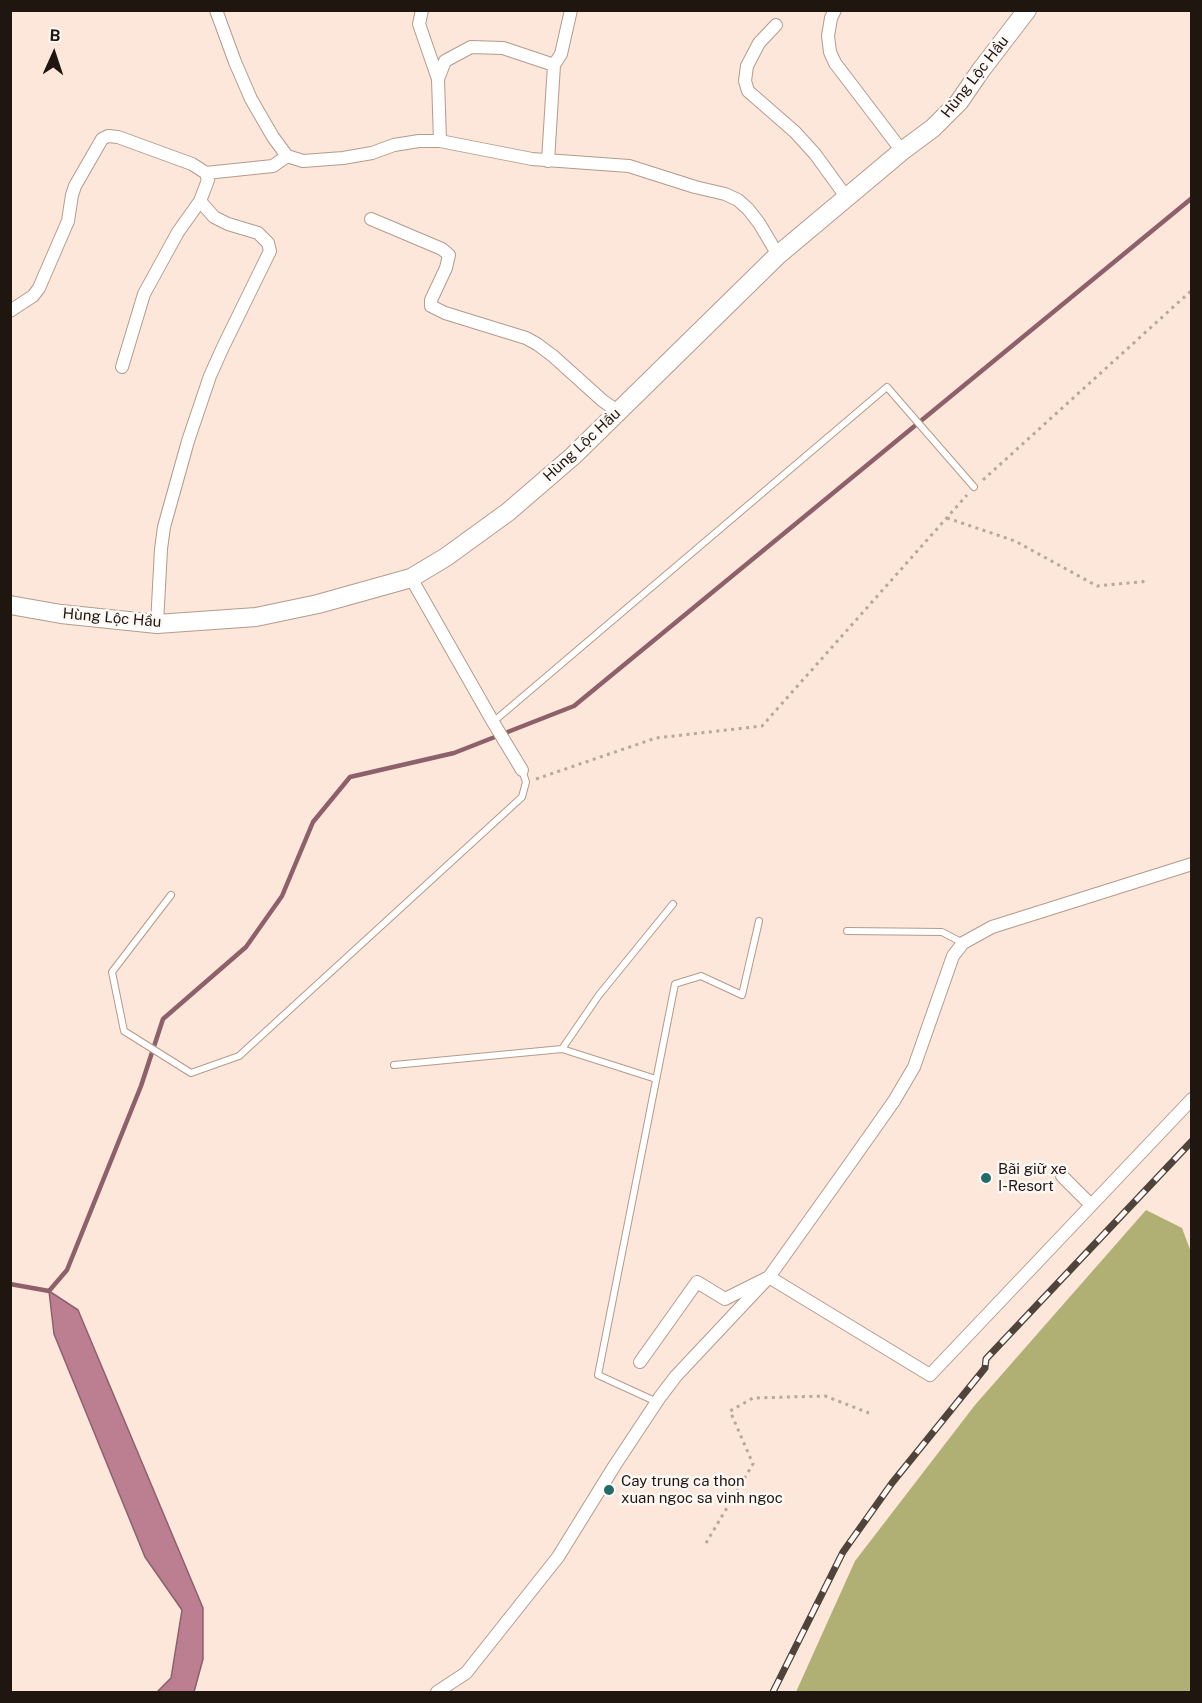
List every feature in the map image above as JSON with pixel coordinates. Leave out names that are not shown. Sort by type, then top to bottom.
[{"type":"street","points":[[216,10],[251,99],[287,156],[303,160],[343,158],[372,153],[394,145],[419,141],[440,141],[548,161],[629,166],[725,194],[738,200],[759,223],[778,255]]},
{"type":"street","points":[[422,10],[419,24],[438,79],[440,141]]},
{"type":"street","points":[[548,161],[554,65],[561,54],[571,10]]},
{"type":"street","points":[[835,10],[828,36],[830,52],[835,63],[902,151]]},
{"type":"street","name":"Hùng Lộc Hầu","points":[[10,605],[83,617],[157,624],[256,617],[318,604],[411,578],[446,557],[508,512],[573,456],[778,255],[902,151],[933,128],[959,102],[1027,10]]},
{"type":"street","points":[[776,25],[759,43],[747,66],[748,92],[795,132],[815,154],[847,198]]},
{"type":"street","points":[[438,79],[445,61],[471,46],[503,48],[554,65]]},
{"type":"street","points":[[10,311],[33,296],[39,288],[68,220],[75,186],[102,139],[108,136],[118,137],[192,164],[206,173],[273,166],[287,156]]},
{"type":"street","points":[[122,367],[136,315],[148,285],[178,232],[200,201],[208,180],[206,173]]},
{"type":"street","points":[[157,624],[164,527],[188,441],[210,376],[270,251],[268,243],[258,233],[214,217],[200,201]]},
{"type":"street","points":[[370,219],[442,249],[449,255],[446,268],[431,300],[431,306],[445,313],[537,344],[619,412]]},
{"type":"street","points":[[411,578],[524,776]]},
{"type":"street","points":[[437,1692],[466,1673],[558,1557],[615,1465],[676,1376],[769,1277],[888,1109],[914,1067],[953,956],[963,943],[992,927],[1191,864]]},
{"type":"street","points":[[769,1277],[930,1375],[1191,1099]]},
{"type":"street","points":[[1062,1176],[1091,1205]]},
{"type":"street","points":[[640,1362],[698,1282],[725,1299],[769,1277]]},
{"type":"lane","points":[[493,722],[887,387],[974,487]]},
{"type":"lane","points":[[171,895],[112,972],[124,1031],[191,1072],[239,1056],[522,797],[524,776]]},
{"type":"lane","points":[[562,1049],[599,995],[674,904]]},
{"type":"lane","points":[[657,1402],[598,1375],[675,984],[701,976],[742,995],[759,921]]},
{"type":"lane","points":[[847,931],[942,932],[963,943]]},
{"type":"lane","points":[[394,1065],[562,1049],[656,1079]]},
{"type":"path","points":[[524,776],[656,738],[762,726],[974,487],[1191,290]]},
{"type":"path","points":[[947,518],[1015,541],[1097,586],[1149,581]]},
{"type":"path","points":[[706,1543],[753,1464],[730,1412],[753,1398],[825,1396],[869,1413]]},
{"type":"shaded area","points":[[1146,1210],[1182,1228],[1191,1252],[1191,1692],[796,1692],[855,1561],[975,1405]]},
{"type":"shaded area","points":[[49,1291],[78,1310],[203,1608],[203,1659],[194,1692],[157,1692],[171,1678],[182,1610],[145,1557],[54,1334]]},
{"type":"waterway","points":[[49,1291],[67,1270],[141,1086],[163,1019],[246,947],[282,896],[313,822],[350,777],[454,753],[574,706],[1192,198]]},
{"type":"waterway","points":[[10,1284],[49,1291]]},
{"type":"railway","points":[[773,1692],[843,1552],[892,1483],[985,1368],[986,1359],[1192,1141]]},
{"type":"place","name":"Bãi giữ xe I-Resort","points":[[986,1178]]},
{"type":"place","name":"Cay trung ca thon xuan ngoc sa vinh ngoc","points":[[609,1490]]}]
